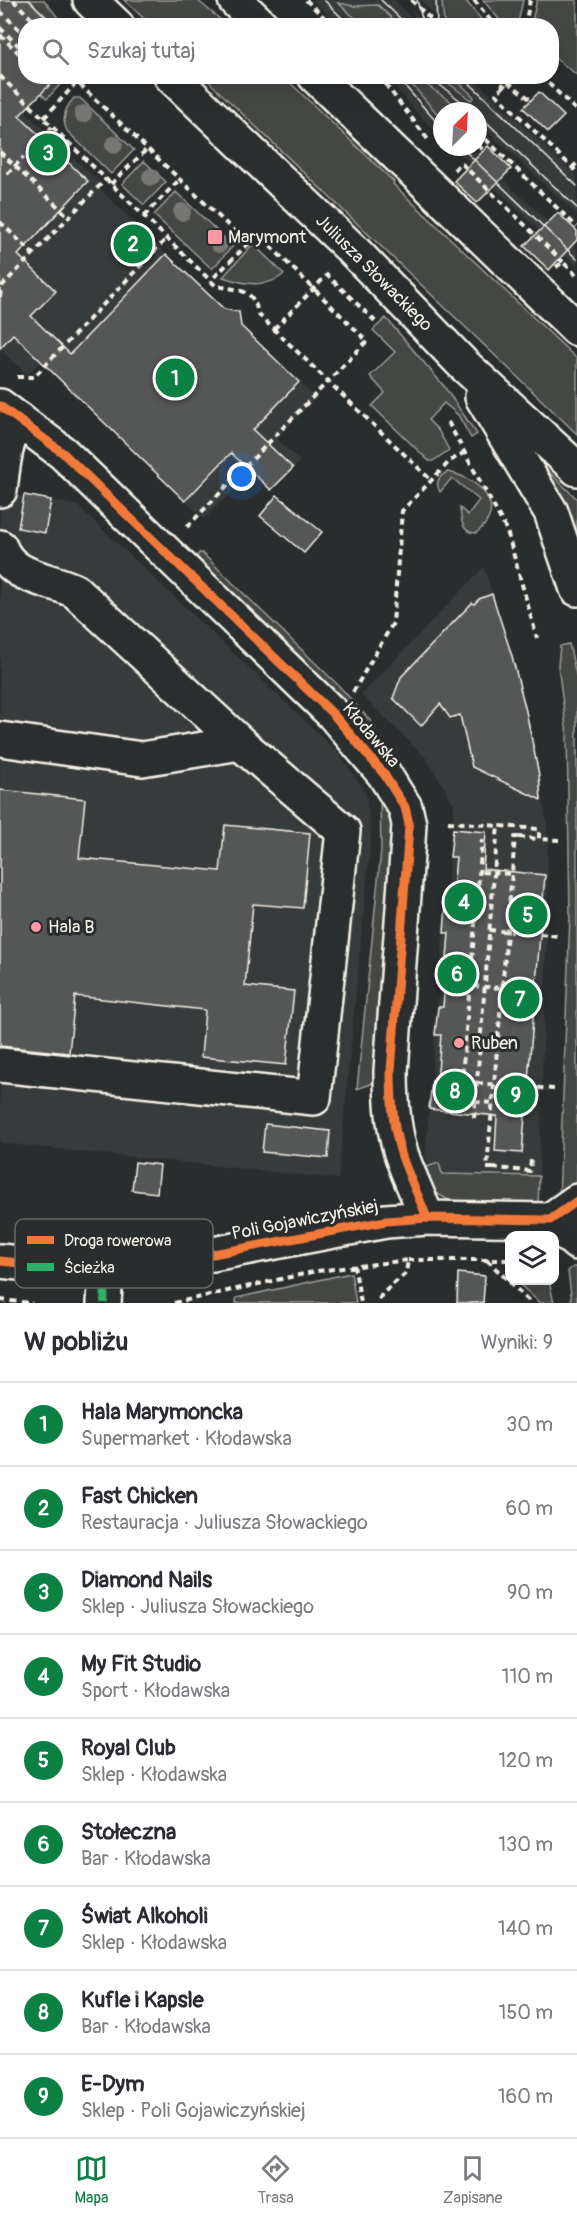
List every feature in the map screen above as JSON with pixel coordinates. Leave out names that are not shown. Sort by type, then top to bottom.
[{"type":"street","points":[[90,0],[109,18]]},
{"type":"street","points":[[235,0],[254,18]]},
{"type":"street","name":"Juliusza Słowackiego","points":[[179,84],[352,249],[463,364],[577,469]]},
{"type":"street","points":[[323,84],[572,323]]},
{"type":"street","points":[[463,364],[551,512],[577,589]]},
{"type":"street","points":[[0,490],[4,451],[9,434],[9,412]]},
{"type":"street","name":"Kłodawska","points":[[9,412],[63,453],[333,714],[384,774],[405,807],[408,841],[391,1071],[392,1107],[395,1130],[404,1161],[427,1218]]},
{"type":"street","points":[[0,548],[3,556],[18,571],[45,582],[60,583],[75,591],[240,743],[343,831],[314,1098],[0,1065]]},
{"type":"street","points":[[0,739],[142,759],[240,743]]},
{"type":"street","points":[[577,1201],[550,1220],[577,1243]]},
{"type":"street","name":"Poli Gojawiczyńskiej","points":[[213,1254],[386,1221],[427,1218],[550,1220]]},
{"type":"street","name":"Poli Gojawiczyńskiej","points":[[0,1261],[15,1265]]},
{"type":"path","points":[[13,0],[31,18]]},
{"type":"path","points":[[306,0],[325,18]]},
{"type":"path","points":[[411,0],[430,18]]},
{"type":"path","points":[[474,0],[489,18]]},
{"type":"path","points":[[527,18],[530,0]]},
{"type":"path","points":[[0,11],[18,28]]},
{"type":"path","points":[[0,28],[18,45]]},
{"type":"path","points":[[0,35],[18,52]]},
{"type":"path","points":[[0,76],[216,286],[247,292],[256,302],[258,314],[431,480]]},
{"type":"path","points":[[44,118],[75,84]]},
{"type":"path","points":[[79,84],[248,244]]},
{"type":"path","points":[[385,84],[431,143]]},
{"type":"path","points":[[511,84],[531,100]]},
{"type":"path","points":[[549,84],[577,111]]},
{"type":"path","points":[[504,86],[496,94],[577,172]]},
{"type":"path","points":[[42,137],[52,127]]},
{"type":"path","points":[[487,141],[577,227]]},
{"type":"path","points":[[111,184],[147,148]]},
{"type":"path","points":[[0,152],[69,217]]},
{"type":"path","points":[[7,174],[24,157]]},
{"type":"path","points":[[446,161],[459,176]]},
{"type":"path","points":[[454,170],[461,163],[577,276]]},
{"type":"path","points":[[572,168],[577,163]]},
{"type":"path","points":[[0,297],[1,285],[106,179]]},
{"type":"path","points":[[144,216],[180,179]]},
{"type":"path","points":[[0,222],[33,254]]},
{"type":"path","points":[[188,527],[367,341],[258,234],[211,280]]},
{"type":"path","points":[[17,377],[34,377],[167,238]]},
{"type":"path","points":[[553,265],[557,268],[563,262]]},
{"type":"path","points":[[274,329],[327,275],[376,322]]},
{"type":"path","points":[[448,422],[507,531],[538,619],[537,638]]},
{"type":"path","points":[[351,695],[393,624],[402,511],[450,461],[465,452]]},
{"type":"path","points":[[448,822],[539,829],[537,839]]},
{"type":"path","points":[[474,1118],[498,825]]},
{"type":"path","points":[[531,1159],[530,1171],[487,1168],[515,837],[559,840]]},
{"type":"path","points":[[482,840],[460,1101],[493,1103]]},
{"type":"path","points":[[481,872],[512,874]]},
{"type":"path","points":[[489,930],[513,932]]},
{"type":"path","points":[[540,934],[559,936]]},
{"type":"path","points":[[471,985],[502,988]]},
{"type":"path","points":[[477,1083],[500,1085]]},
{"type":"path","points":[[528,1088],[554,1089]]},
{"type":"path","points":[[377,1303],[382,1294],[406,1273],[408,1260]]},
{"type":"path","points":[[174,1303],[354,1265],[408,1260],[505,1260]]},
{"type":"path","points":[[487,1260],[531,1303]]},
{"type":"path","points":[[354,1265],[361,1303]]},
{"type":"path","points":[[0,1300],[32,1303]]},
{"type":"shaded area","points":[[29,0],[44,0],[58,18],[48,18]]},
{"type":"shaded area","points":[[124,0],[197,0],[219,18],[143,18]]},
{"type":"shaded area","points":[[312,0],[394,0],[411,18],[392,18],[378,5],[354,7],[339,3],[355,18],[331,18]]},
{"type":"shaded area","points":[[420,0],[442,0],[444,18],[438,18]]},
{"type":"shaded area","points":[[442,0],[465,0],[480,18],[444,18]]},
{"type":"shaded area","points":[[483,0],[523,0],[519,18],[498,18]]},
{"type":"shaded area","points":[[537,0],[577,0],[577,75],[559,61],[559,18],[533,18]]},
{"type":"shaded area","points":[[338,3],[354,6],[378,5],[392,18],[355,18]]},
{"type":"shaded area","points":[[412,10],[421,18],[414,18]]},
{"type":"shaded area","points":[[0,42],[18,66],[18,71],[0,54]]},
{"type":"shaded area","points":[[31,84],[43,84],[47,88],[51,84],[61,84],[47,99]]},
{"type":"shaded area","points":[[211,84],[291,84],[394,182],[393,184],[577,359],[577,434]]},
{"type":"shaded area","points":[[392,84],[411,84],[433,109],[433,129]]},
{"type":"shaded area","points":[[411,84],[425,84],[452,102],[433,102],[433,109]]},
{"type":"shaded area","points":[[425,84],[449,84],[471,100],[473,97],[460,84],[479,84],[577,177],[577,215],[487,130],[487,102],[452,102]]},
{"type":"shaded area","points":[[449,84],[460,84],[474,97],[471,100]]},
{"type":"shaded area","points":[[0,88],[99,182],[96,185],[166,254],[316,398],[276,438],[300,461],[272,491],[252,472],[204,519],[41,362],[27,375],[0,349]]},
{"type":"shaded area","points":[[74,98],[80,98],[134,150],[111,174],[67,131],[64,122],[65,114]]},
{"type":"shaded area","points":[[462,156],[479,156],[577,249],[577,267]]},
{"type":"shaded area","points":[[144,161],[166,182],[144,205],[122,184]]},
{"type":"shaded area","points":[[176,192],[233,246],[212,269],[154,215]]},
{"type":"shaded area","points":[[253,244],[284,274],[270,282],[255,284],[223,277]]},
{"type":"shaded area","points":[[386,318],[443,385],[477,434],[471,438],[458,415],[444,403],[428,420],[438,430],[449,450],[433,461],[429,461],[372,406],[385,393],[370,376],[395,352],[373,330]]},
{"type":"shaded area","points":[[540,463],[577,499],[577,553]]},
{"type":"shaded area","points":[[448,472],[470,480],[486,495],[490,504],[490,513],[486,523],[476,533],[465,528],[460,508],[468,515],[479,500],[452,478],[440,492],[438,480]]},
{"type":"shaded area","points":[[0,493],[78,506],[338,752],[366,793],[371,836],[338,1179],[0,1143]]},
{"type":"shaded area","points":[[202,553],[339,686],[375,726],[374,738],[201,565],[197,556]]},
{"type":"shaded area","points":[[484,567],[521,690],[547,824],[548,898],[539,1176],[441,1174],[439,1163],[430,1165],[425,1158],[454,804],[426,758],[361,695]]},
{"type":"shaded area","points":[[569,644],[577,679],[577,1187],[559,1200],[570,914],[567,734],[558,666],[560,646]]},
{"type":"shaded area","points":[[380,792],[393,823],[375,1079],[371,1084],[357,1089],[381,850]]},
{"type":"shaded area","points":[[439,1163],[442,1174],[539,1176],[538,1206],[455,1204],[438,1194],[428,1183],[424,1172],[426,1167]]},
{"type":"shaded area","points":[[577,1267],[577,1303],[572,1303],[568,1271]]},
{"type":"shaded area","points":[[351,1273],[356,1303],[236,1303],[236,1298]]},
{"type":"shaded area","points":[[520,1285],[550,1285],[554,1303],[540,1303]]},
{"type":"building","points":[[0,0],[29,0],[47,18],[18,18],[18,84],[50,84],[19,116],[88,181],[18,255],[56,291],[31,316],[70,354],[166,254],[224,309],[239,312],[241,326],[299,382],[253,430],[293,468],[271,490],[231,453],[185,501],[13,334],[0,348]]},
{"type":"building","points":[[539,92],[564,116],[548,132],[523,108]]},
{"type":"building","points":[[487,147],[511,169],[477,203],[454,181],[478,156],[487,156]]},
{"type":"building","points":[[558,213],[577,231],[577,240],[549,270],[524,246]]},
{"type":"building","points":[[24,495],[51,500],[45,533],[18,528]]},
{"type":"building","points":[[277,495],[322,532],[304,553],[260,516]]},
{"type":"building","points":[[492,594],[512,656],[526,711],[539,775],[541,800],[472,767],[460,715],[450,718],[440,704],[421,726],[393,698],[401,677],[472,603]]},
{"type":"building","points":[[0,790],[85,799],[79,858],[220,871],[225,825],[310,833],[303,908],[253,904],[245,986],[294,991],[286,1065],[201,1057],[205,1010],[75,996],[69,1053],[0,1046]]},
{"type":"building","points":[[453,829],[486,832],[483,869],[545,875],[522,1153],[495,1151],[497,1116],[429,1109],[432,1081],[437,1082],[441,1035],[435,1035],[438,1007],[443,1007],[449,933],[444,933],[446,904],[452,904],[456,857],[450,857]]},
{"type":"building","points":[[265,1124],[330,1131],[328,1158],[262,1152]]},
{"type":"building","points":[[135,1162],[160,1165],[157,1193],[132,1190]]},
{"type":"building","points":[[458,1273],[485,1276],[483,1303],[457,1303]]},
{"type":"tram line","points":[[324,0],[342,18]]},
{"type":"tram line","points":[[381,0],[400,18]]},
{"type":"tram line","points":[[417,0],[422,18]]},
{"type":"tram line","points":[[436,0],[437,18]]},
{"type":"tram line","points":[[403,84],[433,118]]},
{"type":"tram line","points":[[439,84],[462,102]]},
{"type":"tram line","points":[[470,84],[577,186]]},
{"type":"tram line","points":[[487,123],[577,208]]},
{"type":"tram line","points":[[470,156],[577,259]]},
{"type":"marked path","points":[[104,1303],[105,1288]]},
{"type":"cycle path","points":[[0,406],[63,453],[333,714],[384,774],[405,807],[409,824],[391,1094],[400,1151],[427,1218]]},
{"type":"cycle path","points":[[213,1254],[386,1221],[427,1218],[550,1220],[577,1201]]},
{"type":"cycle path","points":[[0,1261],[15,1263]]},
{"type":"place","name":"Diamond Nails","points":[[48,153]]},
{"type":"place","name":"Marymont","points":[[215,237]]},
{"type":"place","name":"Fast Chicken","points":[[133,244]]},
{"type":"place","name":"Hala Marymoncka","points":[[175,378]]},
{"type":"place","name":"My Fit Studio","points":[[464,902]]},
{"type":"place","name":"Royal Club","points":[[528,915]]},
{"type":"place","name":"Hala B","points":[[36,927]]},
{"type":"place","name":"Stołeczna","points":[[457,974]]},
{"type":"place","name":"Świat Alkoholi","points":[[520,999]]},
{"type":"place","name":"Ruben","points":[[459,1043]]},
{"type":"place","name":"Kufle i Kapsle","points":[[455,1091]]},
{"type":"place","name":"E-Dym","points":[[516,1095]]}]
